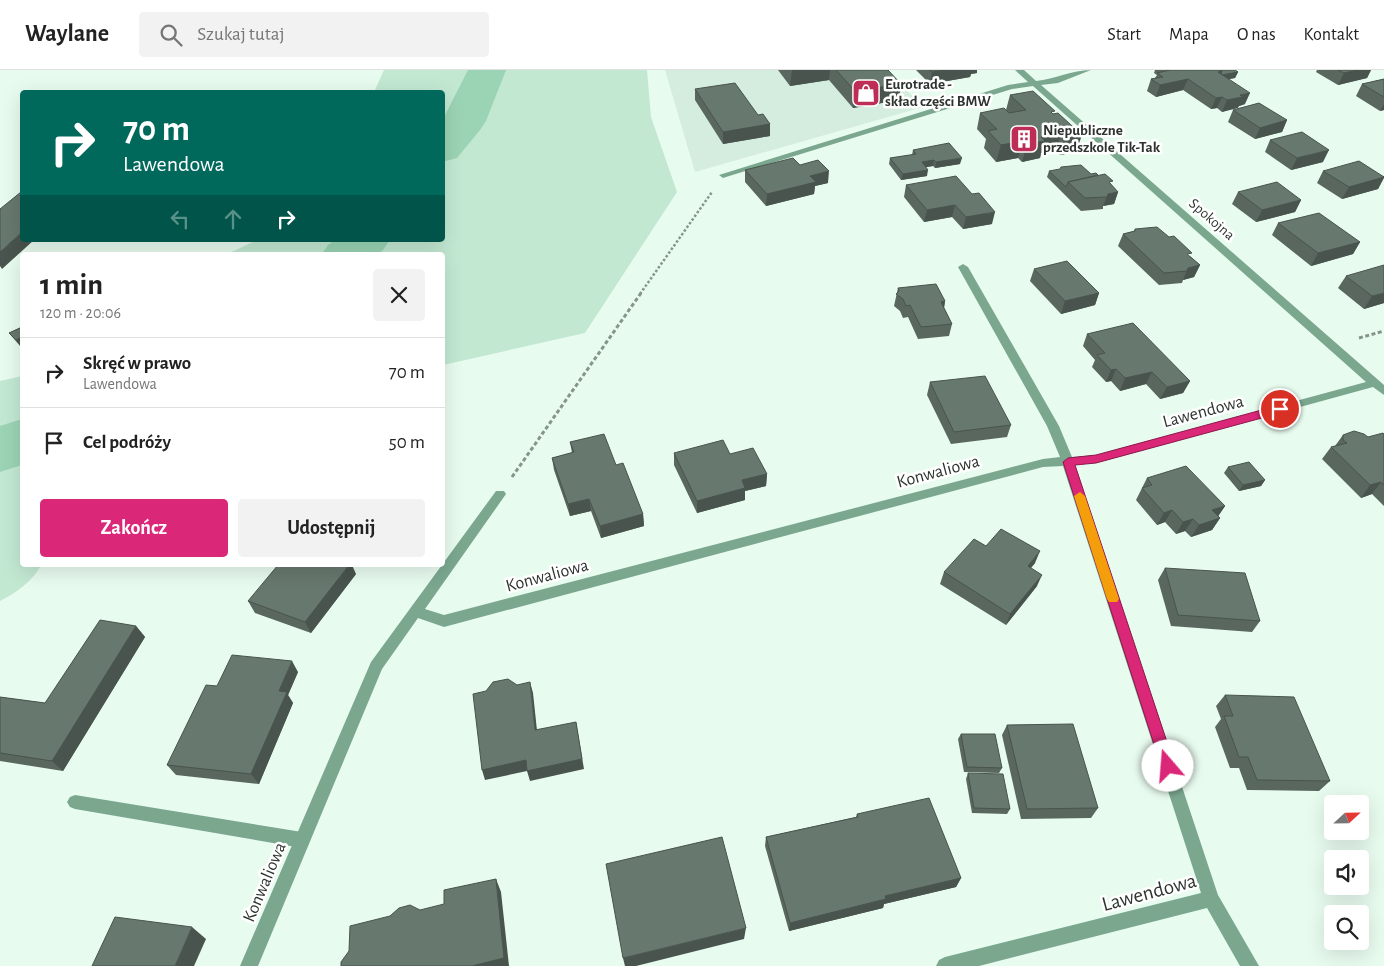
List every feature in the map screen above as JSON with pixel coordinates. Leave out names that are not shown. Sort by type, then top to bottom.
[{"type":"street","name":"Spokojna","points":[[1019,70],[1380,387]]},
{"type":"street","points":[[723,175],[1011,87],[1055,80],[1087,70]]},
{"type":"street","name":"Lawendowa","points":[[945,966],[1211,899],[1068,462],[1053,426],[963,268]]},
{"type":"street","name":"Lawendowa","points":[[1068,462],[1096,459],[1380,387]]},
{"type":"street","name":"Konwaliowa","points":[[249,966],[376,666],[416,612],[444,621],[1043,463],[1068,462]]},
{"type":"street","points":[[416,612],[500,494]]},
{"type":"street","points":[[75,802],[302,840]]},
{"type":"street","points":[[1211,899],[1250,966]]},
{"type":"path","points":[[500,494],[723,175]]},
{"type":"path","points":[[1358,338],[1384,331]]},
{"type":"shaded area","points":[[384,70],[647,70],[651,117],[677,192],[585,333],[445,365],[445,252],[231,252],[253,242],[445,242],[445,90],[375,90]]},
{"type":"shaded area","points":[[665,70],[888,70],[923,107],[695,172]]},
{"type":"shaded area","points":[[20,376],[20,567],[40,567],[34,576],[23,586],[12,595],[0,601],[0,381]]},
{"type":"building","points":[[836,70],[888,70],[901,84],[855,91]]},
{"type":"building","points":[[929,70],[947,70],[932,72]]},
{"type":"building","points":[[1170,70],[1220,70],[1222,71],[1218,72],[1250,93],[1240,95],[1243,97],[1227,100],[1222,97],[1216,98],[1188,79],[1160,85],[1151,79],[1163,77],[1157,73]]},
{"type":"building","points":[[1220,70],[1235,70],[1238,72],[1222,75]]},
{"type":"building","points":[[1338,70],[1358,70],[1344,73]]},
{"type":"building","points":[[1384,79],[1384,97],[1362,84]]},
{"type":"building","points":[[735,83],[758,115],[763,114],[770,124],[723,132],[695,89]]},
{"type":"building","points":[[1033,91],[1055,111],[1051,112],[1053,114],[1058,113],[1082,135],[1066,138],[1061,134],[1041,137],[1045,141],[1027,144],[1023,141],[1001,145],[988,131],[997,129],[980,113],[1004,108],[1009,113],[1026,110],[1010,95]]},
{"type":"building","points":[[1259,103],[1287,120],[1260,128],[1233,110]]},
{"type":"building","points":[[1302,132],[1329,150],[1297,158],[1270,140]]},
{"type":"building","points":[[949,143],[962,158],[922,162],[928,170],[903,174],[890,158],[916,154],[913,150]]},
{"type":"building","points":[[793,158],[800,165],[818,160],[829,171],[810,176],[816,182],[767,194],[745,170]]},
{"type":"building","points":[[1359,161],[1384,177],[1349,187],[1323,171]]},
{"type":"building","points":[[1081,165],[1091,174],[1096,173],[1098,175],[1068,182],[1066,187],[1049,171],[1060,169],[1061,167]]},
{"type":"building","points":[[1105,174],[1113,181],[1109,182],[1118,192],[1108,194],[1107,197],[1085,198],[1068,182]]},
{"type":"building","points":[[956,176],[972,194],[979,193],[995,212],[966,217],[955,205],[927,210],[906,185]]},
{"type":"building","points":[[1277,182],[1301,200],[1262,210],[1238,192]]},
{"type":"building","points":[[20,193],[20,234],[0,252],[0,209]]},
{"type":"building","points":[[1319,213],[1360,242],[1318,253],[1278,223]]},
{"type":"building","points":[[1157,227],[1169,237],[1174,236],[1192,253],[1187,254],[1200,265],[1188,268],[1187,271],[1164,273],[1123,234],[1135,231],[1135,229]]},
{"type":"building","points":[[1067,261],[1099,293],[1065,301],[1034,269]]},
{"type":"building","points":[[1384,265],[1384,293],[1372,296],[1346,276]]},
{"type":"building","points":[[936,284],[945,301],[941,302],[952,324],[921,327],[910,305],[906,306],[903,299],[896,294],[899,291],[898,288]]},
{"type":"building","points":[[1133,323],[1190,381],[1167,387],[1152,372],[1125,378],[1116,369],[1111,370],[1097,355],[1105,353],[1087,334]]},
{"type":"building","points":[[20,328],[20,338],[16,340],[9,333]]},
{"type":"building","points":[[985,376],[1011,425],[954,432],[930,382]]},
{"type":"building","points":[[1354,431],[1368,437],[1384,434],[1384,485],[1381,482],[1370,485],[1331,447],[1347,443],[1343,440],[1343,435]]},
{"type":"building","points":[[604,434],[616,465],[623,463],[643,514],[600,526],[589,499],[568,504],[552,458],[574,452],[570,442]]},
{"type":"building","points":[[723,440],[730,454],[753,448],[767,474],[742,480],[745,488],[697,501],[674,453]]},
{"type":"building","points":[[1249,462],[1265,480],[1243,485],[1228,467]]},
{"type":"building","points":[[1186,466],[1225,506],[1212,510],[1220,518],[1199,525],[1193,519],[1183,522],[1172,510],[1164,513],[1142,488],[1152,485],[1147,478]]},
{"type":"building","points":[[1001,529],[1040,551],[1028,566],[1042,575],[1010,614],[944,572],[974,539],[986,546]]},
{"type":"building","points":[[276,567],[347,567],[305,622],[248,601]]},
{"type":"building","points":[[1165,568],[1245,573],[1260,621],[1178,615]]},
{"type":"building","points":[[100,620],[136,626],[52,761],[0,753],[0,697],[45,703]]},
{"type":"building","points":[[232,655],[292,661],[279,691],[287,692],[251,774],[167,765],[206,685],[217,686]]},
{"type":"building","points":[[508,679],[517,685],[530,682],[535,730],[576,722],[582,759],[527,771],[526,760],[482,770],[473,694],[486,691],[493,682]]},
{"type":"building","points":[[1225,695],[1294,697],[1330,781],[1257,780],[1248,757],[1239,757],[1224,716],[1233,716]]},
{"type":"building","points":[[1073,724],[1098,808],[1027,809],[1007,725]]},
{"type":"building","points":[[961,734],[995,734],[1002,768],[967,767]]},
{"type":"building","points":[[968,773],[1003,774],[1010,809],[974,808]]},
{"type":"building","points":[[929,798],[961,878],[885,896],[886,899],[790,923],[766,837],[858,817],[857,814]]},
{"type":"building","points":[[722,837],[746,928],[623,958],[606,864]]},
{"type":"building","points":[[496,879],[504,958],[472,966],[341,966],[341,962],[349,951],[350,926],[390,916],[399,908],[410,905],[420,910],[444,904],[444,890]]},
{"type":"building","points":[[115,917],[192,927],[175,966],[92,966]]},
{"type":"waterway","points":[[445,145],[465,121],[487,70]]},
{"type":"waterway","points":[[349,252],[363,242]]},
{"type":"waterway","points":[[0,451],[20,441]]},
{"type":"slow traffic","points":[[1080,496],[1113,599]]},
{"type":"place","name":"Eurotrade - skład części BMW","points":[[866,93]]},
{"type":"place","name":"Niepubliczne przedszkole Tik-Tak","points":[[1024,139]]},
{"type":"route","points":[[1168,766],[1068,462],[1096,459],[1280,409]]}]
